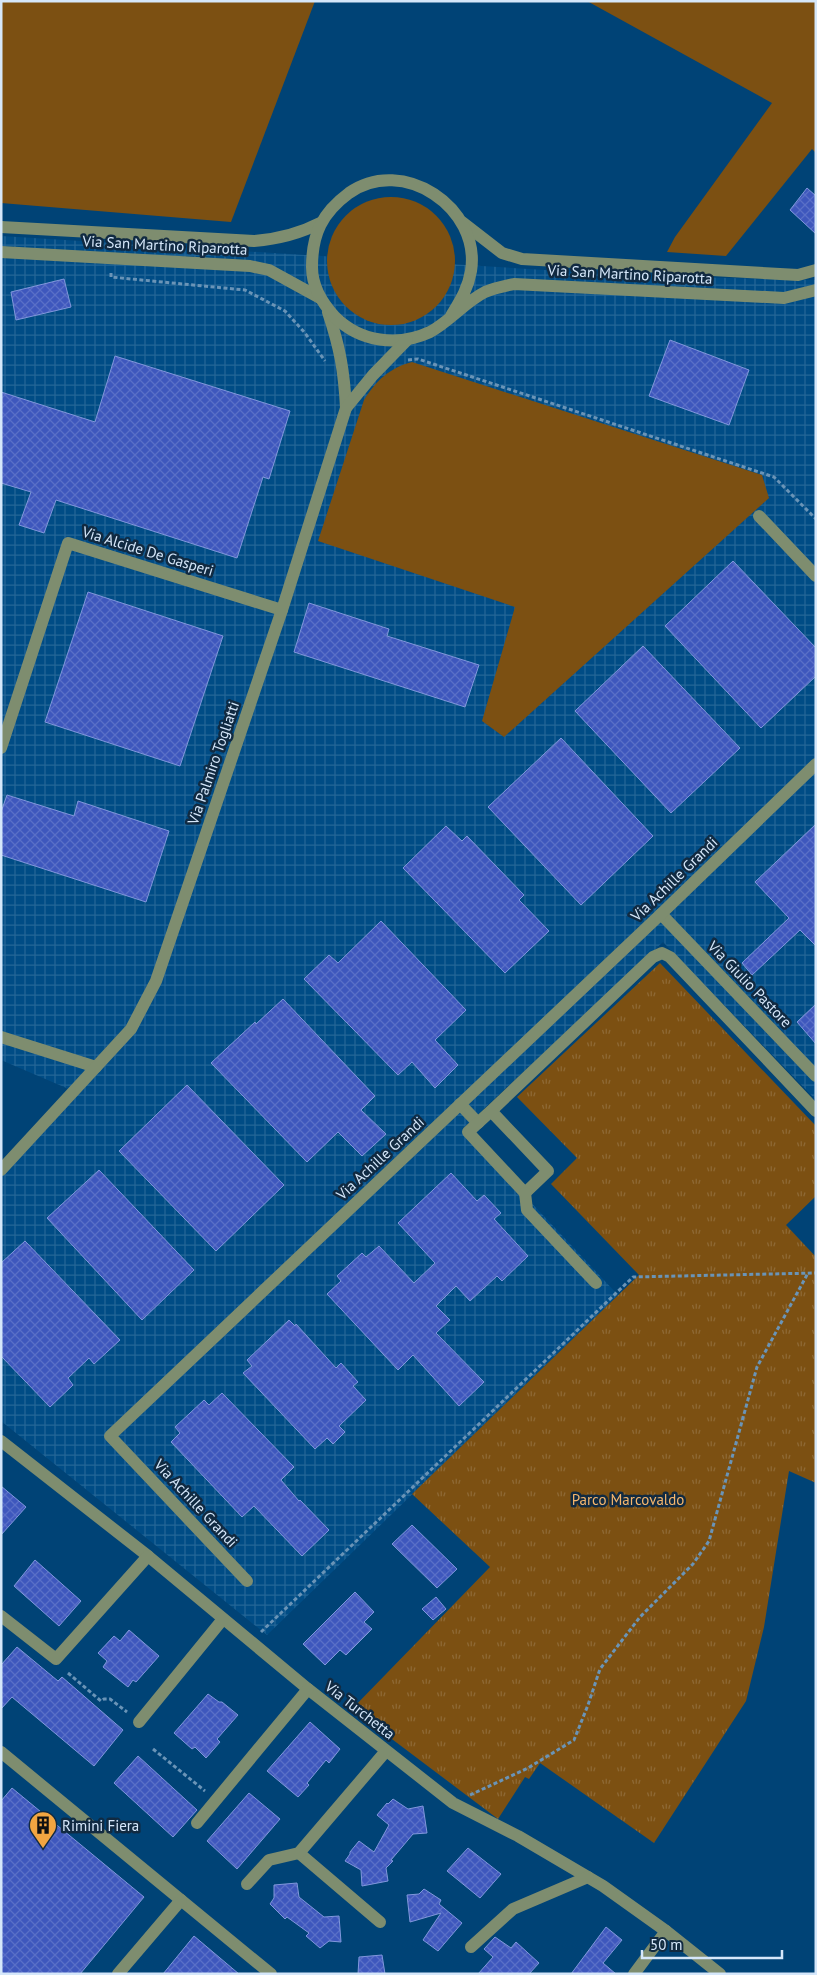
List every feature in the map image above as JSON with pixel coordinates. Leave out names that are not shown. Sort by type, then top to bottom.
[{"type":"street","points":[[324,303],[343,325],[362,336],[384,341],[406,340],[430,331],[451,316],[465,295],[471,270],[470,245],[462,222],[447,202],[426,188],[403,181],[378,181],[355,189],[335,203],[320,223],[312,248],[312,273],[339,343],[344,371],[346,408]]},
{"type":"street","name":"Via San Martino Riparotta","points":[[462,222],[502,253],[522,259],[798,276],[816,270]]},
{"type":"street","name":"Via San Martino Riparotta","points":[[1,227],[254,241],[277,240],[306,231],[320,223]]},
{"type":"street","name":"Via San Martino Riparotta","points":[[1,252],[250,266],[270,270],[324,303]]},
{"type":"street","name":"Via San Martino Riparotta","points":[[451,316],[485,292],[514,284],[784,298],[816,290]]},
{"type":"street","name":"Via Palmiro Togliatti","points":[[1,1170],[131,1029],[156,981],[282,610],[346,408],[373,375],[406,340]]},
{"type":"street","points":[[759,516],[816,576]]},
{"type":"street","name":"Via Alcide De Gasperi","points":[[1,748],[68,543],[282,610]]},
{"type":"street","name":"Via Achille Grandi","points":[[248,1581],[110,1436],[661,914],[816,764]]},
{"type":"street","name":"Via Giulio Pastore","points":[[661,914],[816,1076]]},
{"type":"street","points":[[596,1283],[527,1210],[525,1193],[468,1132],[653,957],[662,954],[670,957],[816,1111]]},
{"type":"street","points":[[1,1037],[96,1067]]},
{"type":"street","points":[[460,1104],[478,1123]]},
{"type":"street","points":[[491,1111],[548,1171],[525,1193]]},
{"type":"street","name":"Via Turchetta","points":[[1,1441],[148,1556],[308,1689],[453,1802],[518,1836],[588,1877],[666,1931],[720,1974]]},
{"type":"street","points":[[1,1616],[56,1659],[148,1556]]},
{"type":"street","points":[[139,1722],[223,1619]]},
{"type":"street","points":[[197,1823],[308,1689]]},
{"type":"street","points":[[248,1884],[269,1860],[300,1853],[386,1751]]},
{"type":"street","points":[[1,1752],[271,1974]]},
{"type":"street","points":[[300,1853],[380,1922]]},
{"type":"street","points":[[471,1947],[513,1909],[588,1877]]},
{"type":"street","points":[[118,1974],[181,1900]]},
{"type":"street","points":[[634,1974],[666,1931]]},
{"type":"path","points":[[112,266],[111,278],[242,289],[267,300],[285,311],[305,333],[320,353],[329,370]]},
{"type":"path","points":[[402,361],[418,360],[774,477],[816,519]]},
{"type":"path","points":[[453,1802],[528,1768],[574,1740],[600,1669],[640,1618],[693,1564],[709,1541],[757,1367],[808,1273]]},
{"type":"path","points":[[252,1642],[633,1277],[816,1273]]},
{"type":"path","points":[[68,1673],[101,1701],[110,1699],[139,1722]]},
{"type":"path","points":[[154,1748],[205,1792],[214,1787],[223,1791]]},
{"type":"shaded area","points":[[1,236],[641,276],[816,280],[816,1100],[663,942],[462,1129],[618,1295],[267,1635],[1,1421],[1,1176],[78,1093],[1,1060]]},
{"type":"green space","points":[[1,1],[315,1],[231,222],[1,203]]},
{"type":"green space","points":[[587,1],[816,1],[816,153],[812,149],[726,256],[667,252],[675,237],[772,103]]},
{"type":"green space","points":[[391,197],[404,198],[416,202],[436,216],[450,236],[454,248],[454,274],[450,286],[436,306],[416,320],[404,324],[391,325],[378,324],[366,320],[346,306],[332,286],[328,274],[327,261],[328,248],[332,236],[346,216],[366,202],[378,198]]},
{"type":"green space","points":[[412,362],[762,475],[769,498],[504,737],[482,721],[515,607],[318,541],[364,400],[384,376],[396,368]]},
{"type":"green space","name":"Parco Marcovaldo","points":[[660,963],[816,1126],[816,1196],[786,1225],[816,1257],[816,1483],[789,1471],[764,1627],[746,1701],[654,1843],[540,1763],[529,1779],[525,1777],[498,1819],[352,1709],[490,1567],[412,1494],[639,1275],[551,1184],[577,1158],[517,1097]]},
{"type":"building","points":[[807,188],[816,196],[816,234],[790,210]]},
{"type":"building","points":[[64,279],[71,307],[16,320],[11,292]]},
{"type":"building","points":[[670,340],[749,370],[729,425],[649,396]]},
{"type":"building","points":[[115,356],[290,411],[269,479],[263,477],[237,558],[56,500],[44,533],[19,525],[31,492],[1,483],[1,392],[95,422]]},
{"type":"building","points":[[733,561],[816,648],[816,676],[761,728],[665,626]]},
{"type":"building","points":[[88,592],[223,636],[180,766],[45,722]]},
{"type":"building","points":[[309,603],[389,629],[387,636],[479,665],[465,707],[294,652]]},
{"type":"building","points":[[643,646],[740,748],[671,813],[575,711]]},
{"type":"building","points":[[561,738],[653,836],[581,905],[488,807]]},
{"type":"building","points":[[7,795],[74,816],[78,801],[169,831],[146,902],[1,855],[1,812]]},
{"type":"building","points":[[816,824],[816,946],[800,930],[752,975],[742,963],[789,918],[755,882]]},
{"type":"building","points":[[446,826],[462,841],[467,836],[524,895],[519,900],[549,931],[505,973],[403,868]]},
{"type":"building","points":[[381,921],[466,1010],[435,1040],[458,1065],[435,1088],[412,1062],[398,1075],[304,979],[329,955],[338,963]]},
{"type":"building","points":[[283,999],[375,1096],[361,1110],[386,1134],[362,1156],[338,1132],[307,1162],[211,1063]]},
{"type":"building","points":[[816,1004],[816,1044],[797,1022]]},
{"type":"building","points":[[187,1085],[284,1185],[216,1251],[119,1151]]},
{"type":"building","points":[[99,1170],[194,1270],[142,1320],[47,1218]]},
{"type":"building","points":[[451,1173],[477,1201],[484,1195],[501,1213],[494,1219],[528,1256],[502,1281],[497,1276],[470,1301],[456,1286],[436,1306],[450,1320],[436,1333],[484,1382],[459,1406],[413,1355],[398,1370],[327,1294],[341,1281],[337,1276],[362,1253],[366,1257],[379,1246],[414,1283],[435,1263],[398,1223]]},
{"type":"building","points":[[25,1241],[120,1340],[94,1364],[89,1358],[68,1378],[73,1385],[50,1407],[1,1356],[1,1263]]},
{"type":"building","points":[[289,1320],[295,1326],[296,1324],[336,1368],[341,1363],[358,1382],[353,1386],[366,1400],[339,1426],[345,1432],[333,1444],[327,1438],[315,1449],[243,1373],[252,1366],[247,1360]]},
{"type":"building","points":[[222,1393],[294,1467],[281,1480],[299,1501],[329,1530],[302,1556],[254,1506],[242,1517],[171,1442],[180,1433],[175,1427],[204,1400],[209,1405]]},
{"type":"building","points":[[1,1486],[26,1507],[1,1535]]},
{"type":"building","points":[[412,1525],[457,1569],[437,1588],[392,1544]]},
{"type":"building","points":[[35,1560],[81,1601],[59,1626],[14,1586]]},
{"type":"building","points":[[355,1592],[374,1612],[364,1622],[372,1629],[346,1655],[340,1650],[325,1665],[303,1644]]},
{"type":"building","points":[[436,1597],[446,1609],[433,1620],[422,1609]]},
{"type":"building","points":[[129,1630],[159,1656],[136,1682],[133,1680],[128,1687],[103,1667],[107,1661],[98,1653],[114,1636],[120,1641]]},
{"type":"building","points":[[17,1647],[58,1681],[62,1677],[123,1730],[94,1766],[12,1697],[1,1709],[1,1665]]},
{"type":"building","points":[[208,1694],[238,1715],[217,1739],[220,1742],[206,1758],[195,1747],[192,1749],[174,1733]]},
{"type":"building","points":[[310,1722],[340,1749],[329,1763],[326,1760],[307,1783],[309,1785],[298,1797],[267,1771]]},
{"type":"building","points":[[138,1756],[197,1810],[173,1837],[114,1783]]},
{"type":"building","name":"Rimini Fiera","points":[[12,1788],[144,1897],[80,1974],[1,1974],[1,1801]]},
{"type":"building","points":[[249,1793],[280,1819],[237,1869],[207,1841]]},
{"type":"building","points":[[393,1799],[408,1809],[423,1806],[427,1833],[413,1834],[391,1860],[393,1861],[386,1868],[388,1881],[362,1886],[361,1870],[345,1861],[359,1841],[374,1852],[389,1825],[377,1815]]},
{"type":"building","points":[[468,1848],[501,1874],[480,1898],[447,1871]]},
{"type":"building","points":[[297,1883],[299,1897],[324,1917],[339,1916],[341,1942],[329,1941],[320,1948],[306,1936],[309,1933],[287,1917],[285,1919],[270,1904],[274,1898],[274,1885]]},
{"type":"building","points":[[424,1889],[441,1900],[439,1904],[462,1923],[438,1951],[423,1940],[441,1913],[410,1922],[407,1895],[419,1894]]},
{"type":"building","points":[[606,1927],[622,1940],[603,1963],[616,1974],[571,1974]]},
{"type":"building","points":[[194,1936],[239,1974],[163,1974]]},
{"type":"building","points":[[495,1937],[511,1948],[516,1942],[539,1963],[529,1974],[478,1974],[493,1957],[484,1949]]},
{"type":"building","points":[[382,1955],[385,1974],[358,1974],[359,1957]]},
{"type":"place","name":"Rimini Fiera","points":[[43,1849]]}]
